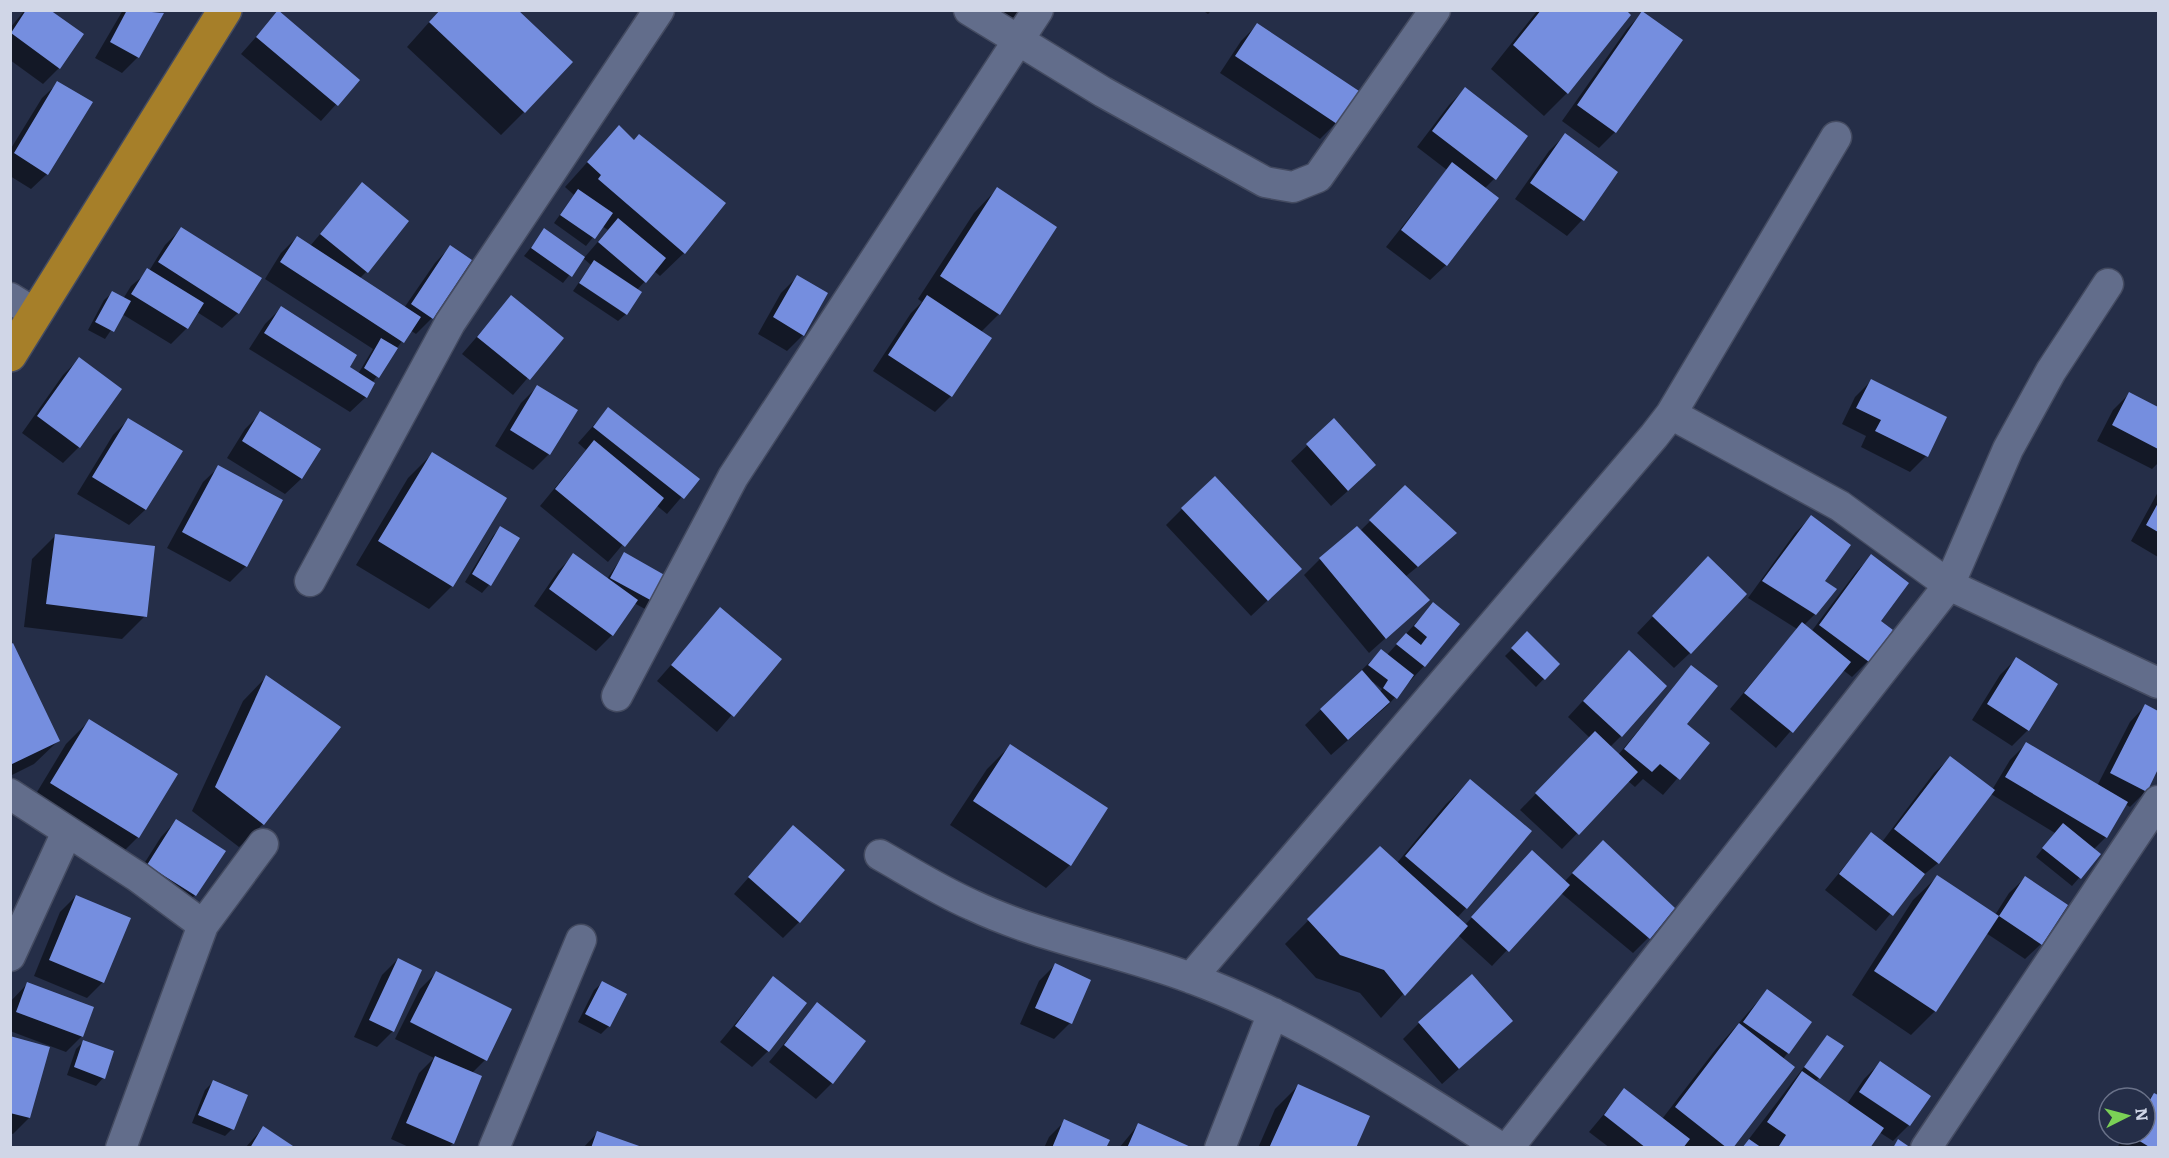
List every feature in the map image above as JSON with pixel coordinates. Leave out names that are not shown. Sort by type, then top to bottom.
[{"type":"highway","points":[[10,355],[23,306],[225,10]]},
{"type":"street","points":[[310,581],[450,323],[659,10]]},
{"type":"street","points":[[969,10],[1017,42],[1265,182],[1293,188],[1318,177],[1435,10]]},
{"type":"street","points":[[617,696],[733,477],[1038,10]]},
{"type":"street","points":[[1191,978],[1671,414],[1836,137]]},
{"type":"street","points":[[1508,1148],[1949,585],[2008,449],[2050,371],[2108,284]]},
{"type":"street","points":[[1671,414],[1840,506],[1949,585],[2158,683]]},
{"type":"street","points":[[10,794],[138,877],[203,925]]},
{"type":"street","points":[[1926,1148],[2158,801]]},
{"type":"street","points":[[10,956],[67,832]]},
{"type":"street","points":[[121,1148],[203,925],[263,844]]},
{"type":"street","points":[[880,855],[972,906],[1052,935],[1191,978],[1273,1013],[1376,1069],[1501,1148]]},
{"type":"street","points":[[494,1148],[581,940]]},
{"type":"street","points":[[1220,1148],[1273,1013]]},
{"type":"building","points":[[26,10],[50,10],[84,34],[60,69],[11,33]]},
{"type":"building","points":[[127,10],[164,13],[139,58],[110,42]]},
{"type":"building","points":[[278,10],[360,80],[338,106],[256,37]]},
{"type":"building","points":[[440,10],[518,10],[573,62],[525,113],[429,22]]},
{"type":"building","points":[[1541,10],[1626,10],[1631,15],[1568,94],[1513,45]]},
{"type":"building","points":[[1642,11],[1683,40],[1616,133],[1577,105]]},
{"type":"building","points":[[1257,23],[1359,91],[1337,124],[1235,56]]},
{"type":"building","points":[[57,81],[93,102],[48,175],[14,153]]},
{"type":"building","points":[[1465,87],[1528,136],[1496,180],[1432,131]]},
{"type":"building","points":[[619,125],[634,140],[639,134],[726,203],[685,254],[598,179],[601,175],[587,162]]},
{"type":"building","points":[[1565,133],[1618,172],[1584,221],[1530,183]]},
{"type":"building","points":[[1452,162],[1499,198],[1447,266],[1401,230]]},
{"type":"building","points":[[362,182],[409,221],[368,273],[320,234]]},
{"type":"building","points":[[997,187],[1057,227],[1000,315],[940,276]]},
{"type":"building","points":[[578,189],[613,213],[595,239],[560,215]]},
{"type":"building","points":[[618,218],[666,258],[646,283],[598,242]]},
{"type":"building","points":[[181,227],[262,278],[239,314],[158,262]]},
{"type":"building","points":[[544,228],[585,257],[572,277],[531,248]]},
{"type":"building","points":[[297,236],[421,317],[404,343],[280,262]]},
{"type":"building","points":[[450,245],[472,260],[433,319],[411,304]]},
{"type":"building","points":[[594,260],[642,292],[627,315],[579,283]]},
{"type":"building","points":[[147,268],[204,303],[188,329],[131,294]]},
{"type":"building","points":[[797,275],[828,293],[804,336],[773,317]]},
{"type":"building","points":[[112,291],[131,301],[114,332],[95,322]]},
{"type":"building","points":[[511,295],[564,338],[530,380],[477,337]]},
{"type":"building","points":[[927,295],[992,338],[952,397],[888,355]]},
{"type":"building","points":[[281,306],[357,355],[350,367],[375,383],[367,398],[264,333]]},
{"type":"building","points":[[381,338],[398,348],[379,378],[364,368]]},
{"type":"building","points":[[79,357],[122,389],[80,448],[37,416]]},
{"type":"building","points":[[1871,379],[1947,417],[1928,457],[1875,431],[1881,420],[1856,408]]},
{"type":"building","points":[[537,385],[578,410],[550,455],[510,430]]},
{"type":"building","points":[[2129,392],[2158,407],[2158,449],[2112,425]]},
{"type":"building","points":[[608,407],[700,479],[684,499],[593,427]]},
{"type":"building","points":[[260,411],[321,449],[302,479],[242,441]]},
{"type":"building","points":[[128,418],[183,451],[146,510],[92,477]]},
{"type":"building","points":[[1334,418],[1376,465],[1348,491],[1306,444]]},
{"type":"building","points":[[594,440],[664,498],[625,547],[555,489]]},
{"type":"building","points":[[432,452],[507,498],[453,587],[378,541]]},
{"type":"building","points":[[218,465],[283,500],[247,567],[182,532]]},
{"type":"building","points":[[1215,476],[1302,569],[1268,601],[1181,508]]},
{"type":"building","points":[[1405,485],[1457,533],[1418,567],[1369,520]]},
{"type":"building","points":[[2158,503],[2158,532],[2146,525]]},
{"type":"building","points":[[1811,515],[1851,545],[1825,581],[1837,589],[1816,615],[1762,581]]},
{"type":"building","points":[[500,526],[520,538],[491,586],[472,574]]},
{"type":"building","points":[[1357,526],[1430,600],[1386,639],[1319,558]]},
{"type":"building","points":[[55,534],[155,546],[147,617],[46,604]]},
{"type":"building","points":[[624,552],[668,577],[654,602],[610,578]]},
{"type":"building","points":[[573,553],[638,600],[613,636],[549,589]]},
{"type":"building","points":[[1871,554],[1909,583],[1881,621],[1893,630],[1869,662],[1819,625]]},
{"type":"building","points":[[1708,556],[1747,594],[1691,654],[1652,616]]},
{"type":"building","points":[[1433,602],[1460,624],[1425,667],[1396,644],[1406,633],[1421,645],[1427,637],[1414,626]]},
{"type":"building","points":[[720,607],[782,659],[734,717],[671,665]]},
{"type":"building","points":[[1802,622],[1851,662],[1793,733],[1744,693]]},
{"type":"building","points":[[1527,631],[1560,664],[1545,680],[1511,648]]},
{"type":"building","points":[[13,643],[60,741],[10,765],[10,645]]},
{"type":"building","points":[[1381,649],[1414,675],[1397,699],[1383,688],[1388,680],[1368,665]]},
{"type":"building","points":[[1629,650],[1667,686],[1622,737],[1583,701]]},
{"type":"building","points":[[2016,657],[2058,684],[2029,731],[1987,704]]},
{"type":"building","points":[[1691,665],[1718,686],[1687,724],[1710,743],[1680,780],[1660,764],[1652,772],[1624,749]]},
{"type":"building","points":[[1362,670],[1390,702],[1348,740],[1320,709]]},
{"type":"building","points":[[266,675],[341,727],[264,825],[215,787]]},
{"type":"building","points":[[2145,704],[2158,711],[2158,769],[2147,792],[2110,773]]},
{"type":"building","points":[[89,719],[178,774],[139,838],[50,783]]},
{"type":"building","points":[[1595,731],[1638,772],[1579,835],[1535,793]]},
{"type":"building","points":[[2026,742],[2128,802],[2107,838],[2005,777]]},
{"type":"building","points":[[1010,744],[1108,808],[1071,866],[973,801]]},
{"type":"building","points":[[1950,756],[1995,790],[1939,864],[1894,829]]},
{"type":"building","points":[[1470,779],[1532,831],[1467,909],[1405,856]]},
{"type":"building","points":[[176,819],[226,851],[196,896],[147,865]]},
{"type":"building","points":[[2063,823],[2101,854],[2081,879],[2042,848]]},
{"type":"building","points":[[793,825],[845,870],[800,923],[748,877]]},
{"type":"building","points":[[1871,832],[1925,874],[1893,916],[1839,874]]},
{"type":"building","points":[[1603,840],[1675,908],[1650,939],[1572,873]]},
{"type":"building","points":[[1380,846],[1468,926],[1405,996],[1384,970],[1340,955],[1307,919]]},
{"type":"building","points":[[1532,850],[1570,885],[1509,952],[1471,917]]},
{"type":"building","points":[[1937,875],[1999,916],[1936,1012],[1874,971]]},
{"type":"building","points":[[2025,876],[2068,905],[2042,945],[1999,916]]},
{"type":"building","points":[[76,895],[131,918],[104,983],[49,960]]},
{"type":"building","points":[[398,958],[422,970],[394,1032],[369,1020]]},
{"type":"building","points":[[1055,963],[1091,980],[1072,1024],[1035,1008]]},
{"type":"building","points":[[436,971],[512,1009],[487,1061],[410,1022]]},
{"type":"building","points":[[1472,974],[1513,1021],[1459,1069],[1418,1022]]},
{"type":"building","points":[[773,976],[807,1003],[769,1052],[735,1026]]},
{"type":"building","points":[[602,981],[627,994],[610,1027],[585,1014]]},
{"type":"building","points":[[27,982],[94,1007],[83,1037],[16,1012]]},
{"type":"building","points":[[1767,989],[1812,1022],[1789,1054],[1743,1022]]},
{"type":"building","points":[[817,1002],[866,1041],[833,1084],[784,1045]]},
{"type":"building","points":[[1739,1023],[1795,1067],[1733,1148],[1727,1148],[1675,1107]]},
{"type":"building","points":[[1827,1035],[1844,1046],[1820,1079],[1804,1067]]},
{"type":"building","points":[[10,1036],[50,1047],[30,1118],[10,1113]]},
{"type":"building","points":[[83,1040],[114,1051],[105,1079],[74,1067]]},
{"type":"building","points":[[435,1056],[482,1076],[454,1144],[406,1123]]},
{"type":"building","points":[[1880,1061],[1931,1096],[1910,1126],[1859,1092]]},
{"type":"building","points":[[1802,1071],[1884,1128],[1870,1148],[1779,1146],[1786,1135],[1767,1122]]},
{"type":"building","points":[[213,1080],[248,1095],[234,1130],[198,1115]]},
{"type":"building","points":[[1298,1084],[1370,1116],[1356,1148],[1269,1148]]},
{"type":"building","points":[[1624,1088],[1690,1139],[1683,1148],[1646,1148],[1604,1115]]},
{"type":"building","points":[[2157,1094],[2158,1148],[2148,1146],[2157,1146]]},
{"type":"building","points":[[1064,1119],[1110,1140],[1106,1148],[1052,1148]]},
{"type":"building","points":[[1138,1123],[1193,1148],[1127,1148]]},
{"type":"building","points":[[263,1126],[296,1148],[250,1148]]},
{"type":"building","points":[[597,1131],[642,1147],[642,1148],[591,1148]]},
{"type":"building","points":[[1749,1139],[1762,1148],[1742,1148]]},
{"type":"building","points":[[1898,1139],[1911,1148],[1893,1148]]}]
